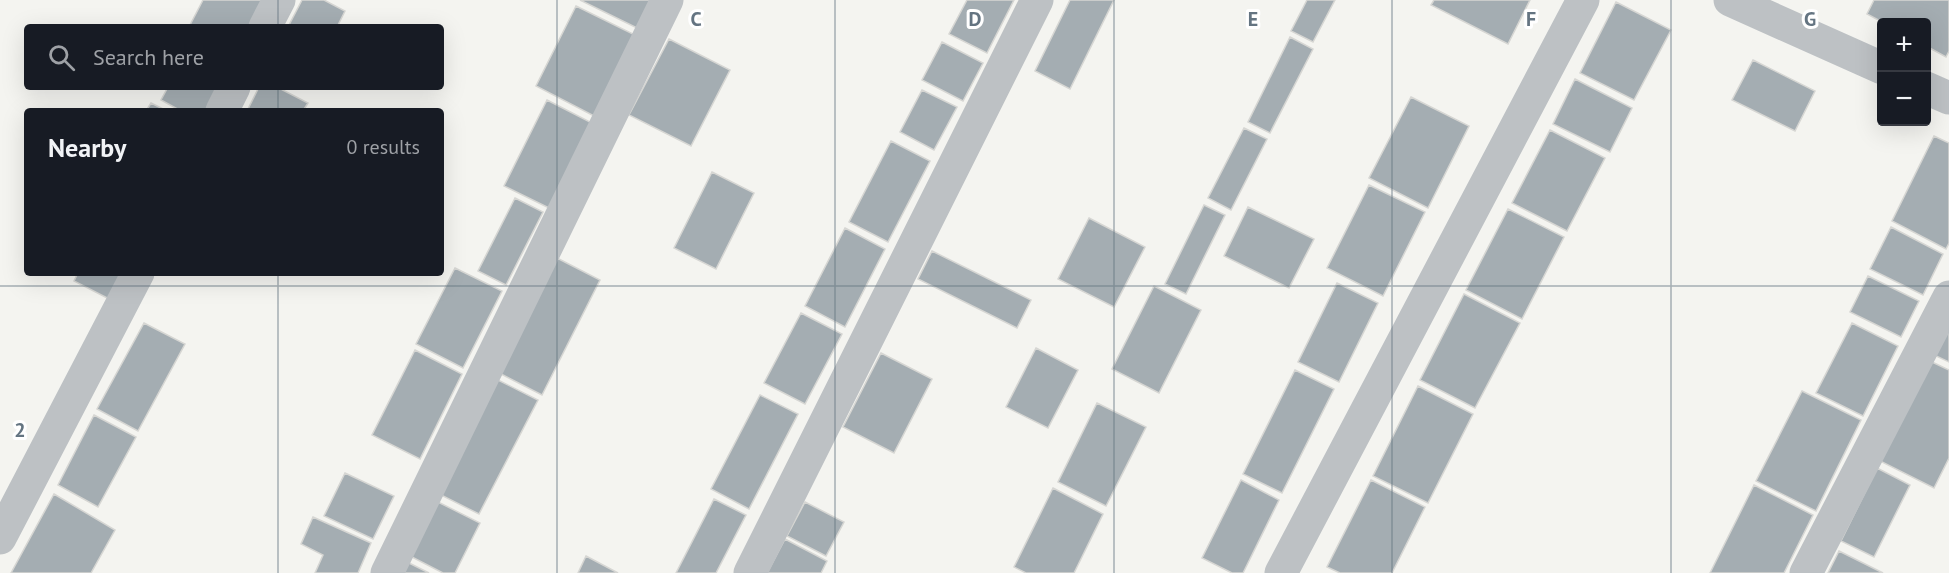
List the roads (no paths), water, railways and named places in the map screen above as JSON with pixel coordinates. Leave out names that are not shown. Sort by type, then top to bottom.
[{"type":"street","points":[[267,24],[279,0]]},
{"type":"street","points":[[387,573],[667,0]]},
{"type":"street","points":[[750,573],[1037,0]]},
{"type":"street","points":[[1281,573],[1583,0]]},
{"type":"street","points":[[1730,0],[1877,66]]},
{"type":"street","points":[[224,108],[232,90]]},
{"type":"street","points":[[1931,90],[1949,98]]},
{"type":"street","points":[[0,538],[136,276]]},
{"type":"street","points":[[1806,573],[1949,297]]}]
